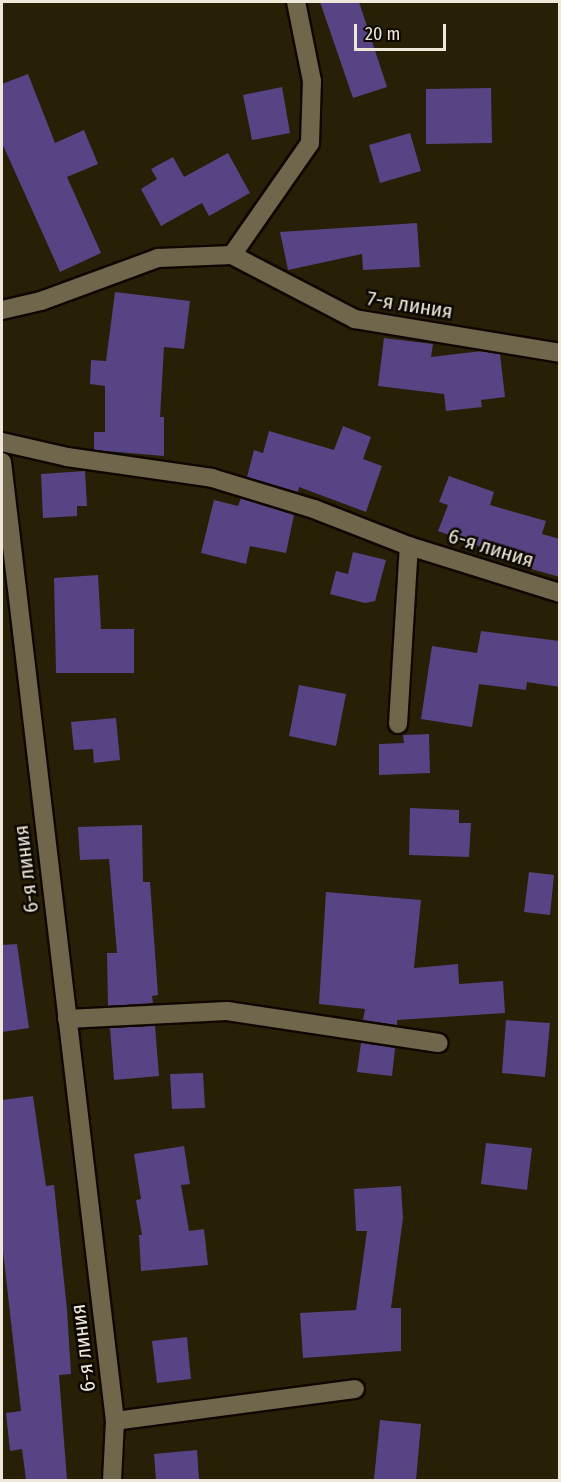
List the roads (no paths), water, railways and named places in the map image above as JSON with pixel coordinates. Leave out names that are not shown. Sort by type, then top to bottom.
[{"type":"street","points":[[232,255],[310,143],[312,81],[296,2]]},
{"type":"street","name":"7-я линия","points":[[2,310],[41,301],[158,258],[232,255],[355,319],[560,353]]},
{"type":"street","name":"6-я линия","points":[[2,442],[67,457],[212,478],[314,509],[409,546],[560,593]]},
{"type":"street","name":"6-я линия","points":[[2,462],[115,1421],[112,1480]]},
{"type":"street","points":[[398,724],[409,546]]},
{"type":"street","points":[[67,1019],[227,1011],[439,1043]]},
{"type":"street","points":[[115,1421],[355,1389]]}]
